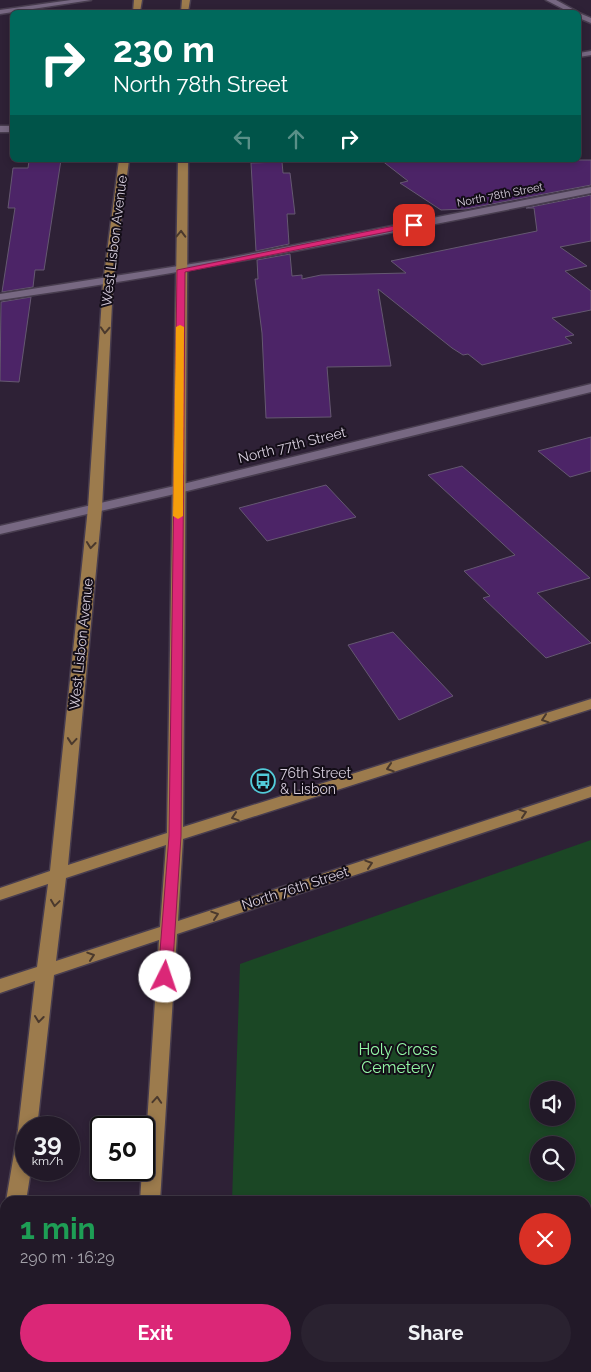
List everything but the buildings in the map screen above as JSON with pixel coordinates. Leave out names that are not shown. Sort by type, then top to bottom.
[{"type":"main road","name":"West Lisbon Avenue","points":[[28,1116],[45,971],[59,874],[95,508],[108,283],[124,162]]},
{"type":"main road","points":[[150,1196],[175,836],[183,162]]},
{"type":"main road","points":[[0,894],[175,836],[591,704]]},
{"type":"main road","name":"North 76th Street","points":[[0,986],[591,791]]},
{"type":"main road","points":[[17,1196],[19,1181]]},
{"type":"street","points":[[14,10],[86,0]]},
{"type":"street","points":[[550,0],[570,10]]},
{"type":"street","name":"North 78th Street","points":[[0,297],[108,283],[181,270],[591,190]]},
{"type":"street","name":"North 77th Street","points":[[0,530],[179,489],[591,388]]},
{"type":"green space","name":"Holy Cross Cemetery","points":[[591,840],[591,1196],[232,1196],[240,964]]},
{"type":"slow traffic","points":[[178,516],[180,327]]},
{"type":"place","name":"76th Street & Lisbon","points":[[263,781]]},
{"type":"route","points":[[165,977],[175,836],[181,270],[414,225]]}]
